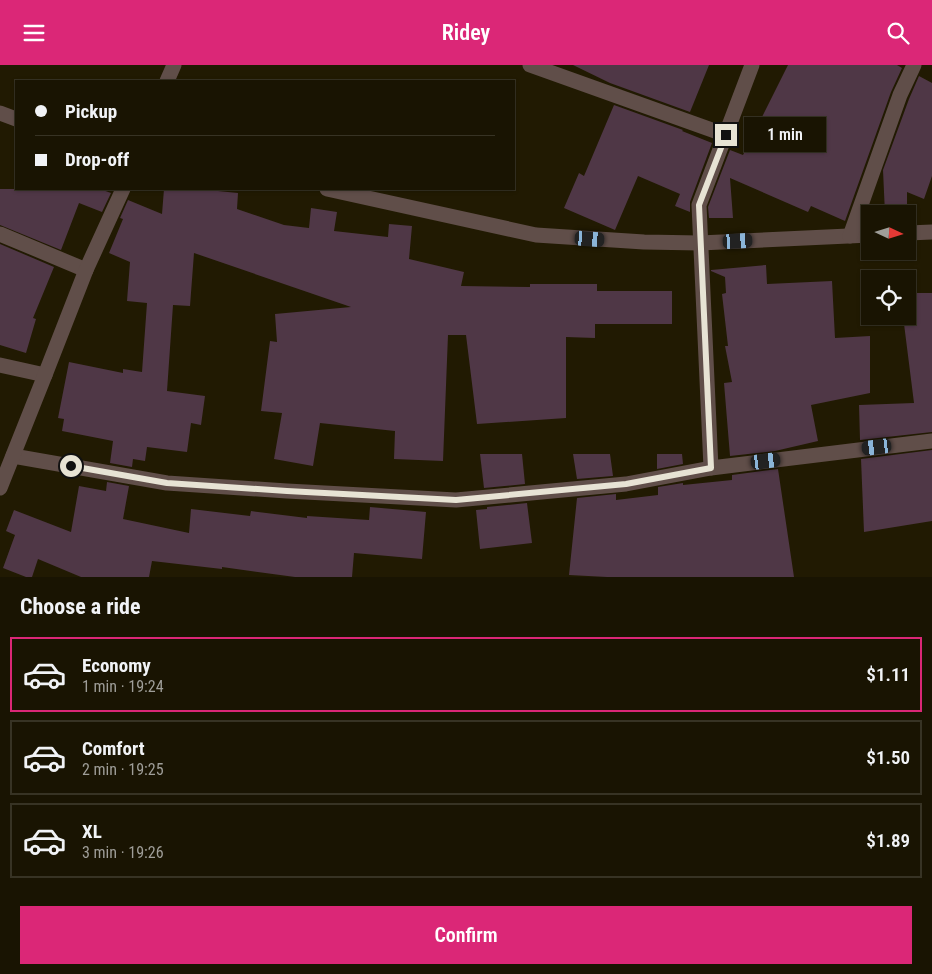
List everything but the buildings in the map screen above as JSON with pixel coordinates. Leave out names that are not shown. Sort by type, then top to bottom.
[{"type":"street","points":[[167,80],[174,65]]},
{"type":"street","points":[[530,65],[726,135]]},
{"type":"street","points":[[711,468],[699,205],[752,65]]},
{"type":"street","points":[[850,235],[900,95],[914,65]]},
{"type":"street","points":[[0,113],[15,119]]},
{"type":"street","points":[[0,489],[86,269],[123,190]]},
{"type":"street","points":[[332,190],[536,235],[644,243],[700,243],[861,235]]},
{"type":"street","points":[[916,232],[932,231]]},
{"type":"street","points":[[0,234],[86,269]]},
{"type":"street","points":[[0,365],[45,375]]},
{"type":"street","points":[[13,456],[167,483],[456,500],[626,484],[711,468],[932,441]]},
{"type":"route","points":[[71,466],[167,483],[456,500],[626,484],[711,468],[699,205],[726,135]]}]
